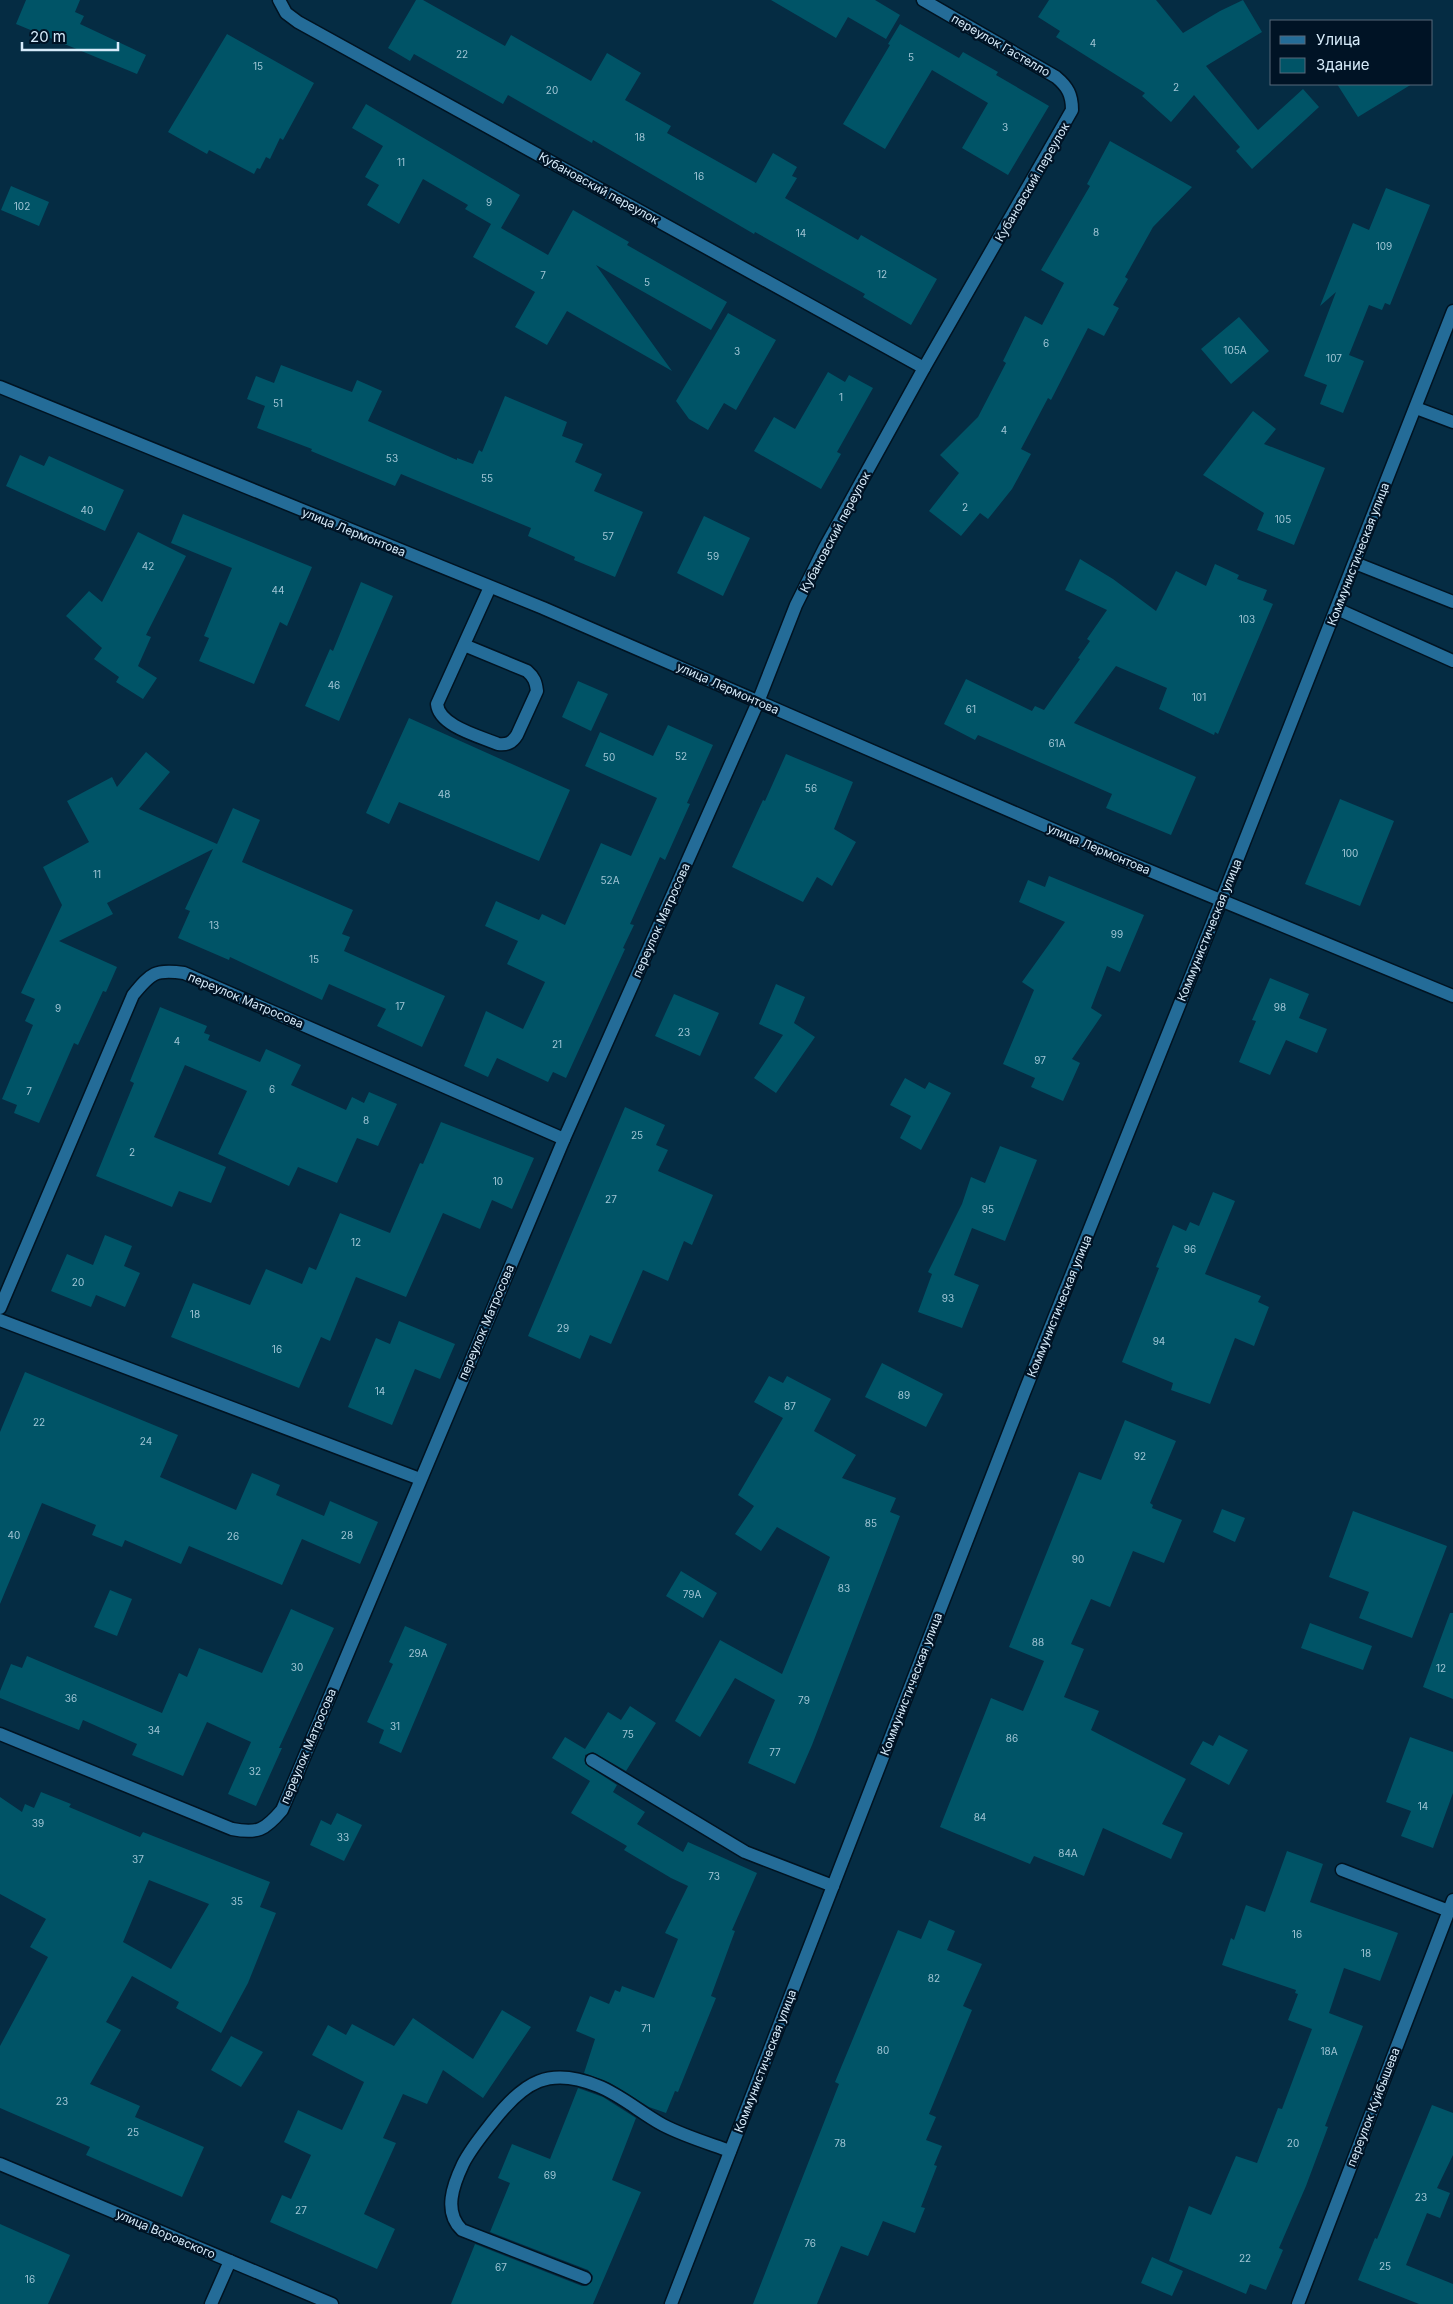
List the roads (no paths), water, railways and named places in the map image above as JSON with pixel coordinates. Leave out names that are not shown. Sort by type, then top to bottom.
[{"type":"street","name":"переулок Гастелло","points":[[923,0],[1056,77],[1066,85],[1072,97]]},
{"type":"street","name":"Кубановский переулок","points":[[279,1],[286,13],[298,22],[924,368]]},
{"type":"street","name":"Кубановский переулок","points":[[758,702],[796,606],[816,565],[924,368],[1066,125],[1072,110],[1072,97]]},
{"type":"street","name":"Коммунистическая улица","points":[[671,2304],[1024,1393],[1222,901],[1453,311]]},
{"type":"street","name":"улица Лермонтова","points":[[0,387],[490,587],[1222,901],[1453,996]]},
{"type":"street","points":[[1416,408],[1453,422]]},
{"type":"street","points":[[1355,563],[1453,602]]},
{"type":"street","points":[[464,644],[528,671],[533,676],[537,691],[513,741],[506,744],[498,744],[449,723],[442,718],[438,711],[437,704],[464,644],[490,587]]},
{"type":"street","points":[[1337,609],[1453,661]]},
{"type":"street","name":"переулок Матросова","points":[[0,1734],[232,1829],[251,1832],[269,1825],[282,1810],[564,1139],[758,702]]},
{"type":"street","name":"переулок Матросова","points":[[0,1308],[133,995],[146,979],[164,970],[184,973],[564,1139]]},
{"type":"street","points":[[0,1320],[420,1479]]},
{"type":"street","points":[[592,1760],[745,1852],[833,1886]]},
{"type":"street","points":[[1342,1870],[1452,1908]]},
{"type":"street","name":"переулок Куйбышева","points":[[1298,2304],[1452,1908]]},
{"type":"street","points":[[585,2278],[462,2230],[455,2224],[451,2213],[451,2199],[456,2180],[465,2161],[508,2102],[522,2090],[540,2080],[559,2077],[576,2078],[599,2086],[676,2131],[730,2151]]},
{"type":"street","name":"улица Воровского","points":[[0,2164],[332,2304]]},
{"type":"street","points":[[211,2304],[230,2261]]}]
